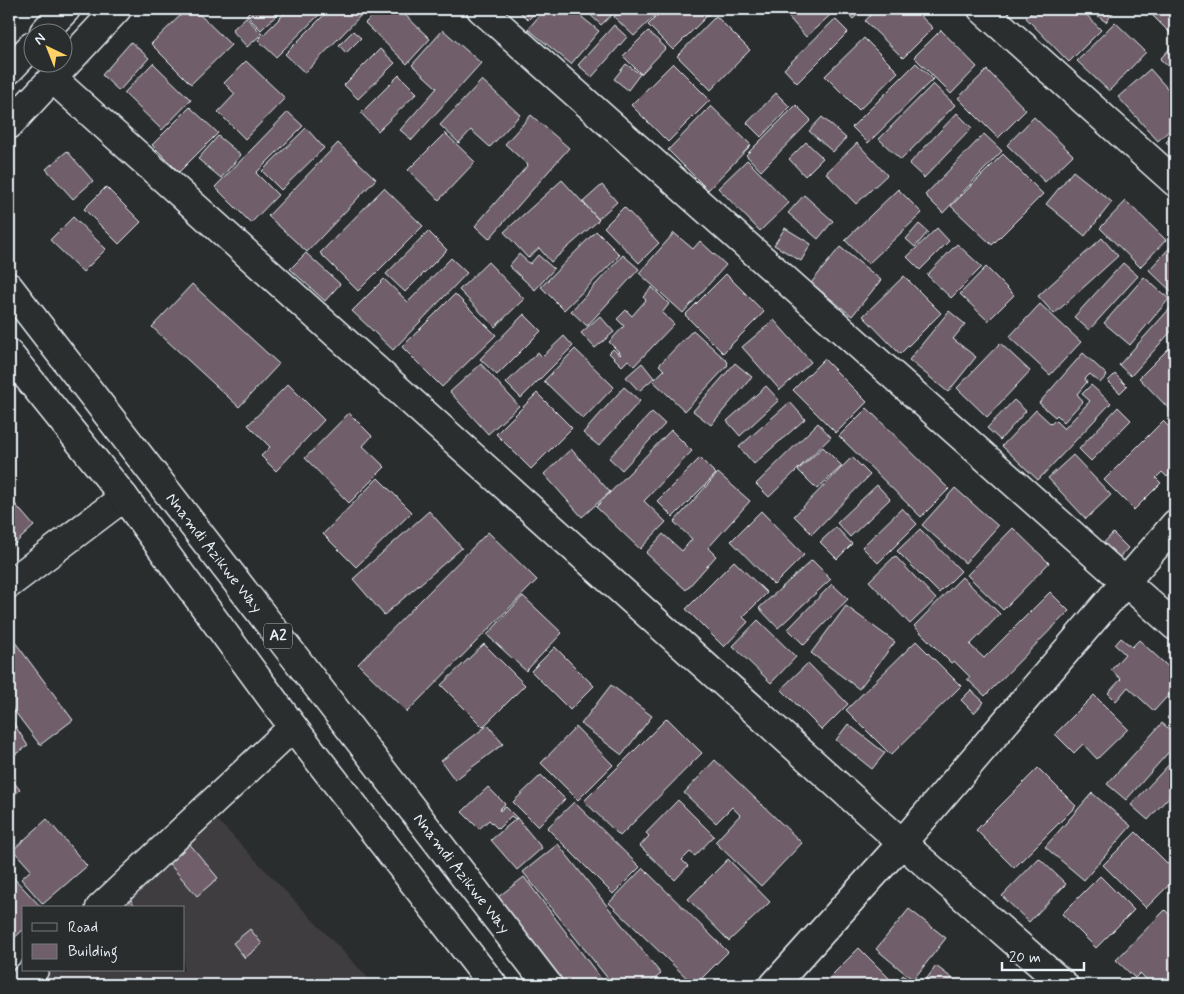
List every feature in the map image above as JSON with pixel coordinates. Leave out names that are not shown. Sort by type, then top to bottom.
[{"type":"main road","points":[[54,22],[66,9]]},
{"type":"main road","points":[[9,125],[118,9]]},
{"type":"main road","points":[[480,9],[1175,626]]},
{"type":"main road","points":[[982,9],[1175,182]]},
{"type":"main road","points":[[9,70],[22,56]]},
{"type":"main road","points":[[53,79],[902,843],[1064,985]]},
{"type":"main road","name":"Nnamdi Azikwe Way","points":[[9,287],[548,985]]},
{"type":"main road","name":"A2","points":[[9,354],[124,496],[293,727],[493,985]]},
{"type":"main road","points":[[9,584],[124,496]]},
{"type":"main road","points":[[774,985],[902,843],[1175,524]]},
{"type":"main road","points":[[102,906],[293,727]]},
{"type":"main road","points":[[18,985],[32,972]]},
{"type":"shaded area","points":[[199,801],[375,985],[10,985],[23,972],[185,972],[185,906],[91,906]]},
{"type":"building","points":[[187,9],[194,9],[231,45],[191,84],[151,44]]},
{"type":"building","points":[[252,9],[283,9],[261,30],[246,15]]},
{"type":"building","points":[[289,9],[325,9],[276,57],[258,40]]},
{"type":"building","points":[[330,9],[367,9],[305,73],[285,54]]},
{"type":"building","points":[[379,9],[399,9],[430,39],[407,64],[365,23]]},
{"type":"building","points":[[517,9],[539,9],[528,20]]},
{"type":"building","points":[[545,9],[572,9],[599,31],[571,64],[528,29]]},
{"type":"building","points":[[584,9],[618,9],[601,25]]},
{"type":"building","points":[[623,9],[662,9],[634,36],[614,17]]},
{"type":"building","points":[[664,9],[703,9],[709,14],[673,50],[648,25]]},
{"type":"building","points":[[789,9],[837,9],[806,37],[785,13]]},
{"type":"building","points":[[844,9],[864,9],[853,19]]},
{"type":"building","points":[[876,9],[913,9],[933,28],[903,58],[865,21]]},
{"type":"building","points":[[1035,9],[1081,9],[1101,30],[1069,62],[1026,18]]},
{"type":"building","points":[[1088,9],[1116,9],[1106,22]]},
{"type":"building","points":[[1146,9],[1175,9],[1175,29],[1171,34]]},
{"type":"building","points":[[716,16],[750,50],[711,90],[677,56]]},
{"type":"building","points":[[246,17],[262,34],[247,47],[232,30]]},
{"type":"building","points":[[835,19],[848,32],[797,83],[784,69]]},
{"type":"building","points":[[1115,22],[1146,52],[1109,91],[1077,61]]},
{"type":"building","points":[[614,25],[627,37],[592,77],[578,65]]},
{"type":"building","points":[[443,30],[481,63],[412,140],[400,130],[437,88],[412,65]]},
{"type":"building","points":[[941,30],[977,67],[951,94],[914,57]]},
{"type":"building","points":[[353,31],[361,38],[346,53],[339,45]]},
{"type":"building","points":[[648,31],[666,48],[641,74],[623,56]]},
{"type":"building","points":[[864,38],[898,72],[859,110],[825,76]]},
{"type":"building","points":[[131,42],[149,58],[119,91],[102,75]]},
{"type":"building","points":[[1175,43],[1175,73],[1160,59]]},
{"type":"building","points":[[380,49],[395,63],[358,99],[344,85]]},
{"type":"building","points":[[246,61],[285,98],[245,139],[218,112],[235,94],[224,83]]},
{"type":"building","points":[[153,63],[191,100],[162,130],[124,93]]},
{"type":"building","points":[[673,63],[710,100],[668,142],[631,105]]},
{"type":"building","points":[[916,63],[933,79],[868,143],[852,127]]},
{"type":"building","points":[[626,64],[640,74],[628,90],[614,79]]},
{"type":"building","points":[[1150,69],[1175,97],[1175,125],[1158,141],[1118,97]]},
{"type":"building","points":[[987,70],[1026,110],[998,138],[958,98]]},
{"type":"building","points":[[399,75],[417,93],[378,131],[361,113]]},
{"type":"building","points":[[482,80],[520,115],[490,147],[471,130],[459,143],[440,125]]},
{"type":"building","points":[[933,84],[955,105],[901,160],[879,139]]},
{"type":"building","points":[[776,93],[790,107],[761,137],[747,123]]},
{"type":"building","points":[[796,105],[811,120],[761,171],[746,155]]},
{"type":"building","points":[[711,106],[751,145],[708,190],[668,150]]},
{"type":"building","points":[[190,107],[218,133],[179,172],[152,145]]},
{"type":"building","points":[[288,112],[303,126],[256,173],[278,195],[251,223],[215,187]]},
{"type":"building","points":[[957,113],[972,128],[924,178],[909,164]]},
{"type":"building","points":[[531,115],[569,148],[489,239],[475,226],[528,165],[505,144]]},
{"type":"building","points":[[822,117],[846,138],[833,152],[809,131]]},
{"type":"building","points":[[1034,117],[1073,155],[1045,182],[1007,145]]},
{"type":"building","points":[[306,128],[324,148],[281,190],[262,171]]},
{"type":"building","points":[[445,133],[475,162],[439,200],[408,170]]},
{"type":"building","points":[[1175,133],[1175,152],[1166,142]]},
{"type":"building","points":[[984,134],[1002,151],[943,213],[925,195]]},
{"type":"building","points":[[218,136],[241,155],[221,178],[198,159]]},
{"type":"building","points":[[806,142],[823,158],[805,176],[789,159]]},
{"type":"building","points":[[338,143],[376,179],[307,252],[268,216]]},
{"type":"building","points":[[857,143],[887,175],[856,204],[826,173]]},
{"type":"building","points":[[67,151],[93,181],[73,199],[46,169]]},
{"type":"building","points":[[1003,154],[1043,194],[992,245],[951,206]]},
{"type":"building","points":[[747,160],[789,203],[760,231],[718,188]]},
{"type":"building","points":[[1073,171],[1112,202],[1085,236],[1046,204]]},
{"type":"building","points":[[562,180],[599,220],[551,262],[539,248],[528,258],[504,232]]},
{"type":"building","points":[[602,185],[617,202],[598,219],[583,202]]},
{"type":"building","points":[[106,187],[141,222],[119,244],[84,209]]},
{"type":"building","points":[[384,188],[423,226],[358,291],[320,253]]},
{"type":"building","points":[[898,189],[922,213],[868,264],[845,240]]},
{"type":"building","points":[[804,195],[833,221],[818,239],[788,213]]},
{"type":"building","points":[[1126,201],[1166,240],[1140,267],[1100,228]]},
{"type":"building","points":[[624,207],[659,243],[639,263],[604,227]]},
{"type":"building","points":[[73,217],[106,249],[83,272],[50,240]]},
{"type":"building","points":[[919,224],[928,232],[915,247],[906,239]]},
{"type":"building","points":[[785,228],[811,244],[801,261],[774,245]]},
{"type":"building","points":[[937,228],[949,241],[920,270],[907,257]]},
{"type":"building","points":[[428,231],[447,250],[405,292],[386,274]]},
{"type":"building","points":[[596,231],[620,255],[564,310],[541,287]]},
{"type":"building","points":[[674,233],[693,249],[700,241],[726,265],[683,313],[639,273]]},
{"type":"building","points":[[1102,238],[1118,256],[1054,314],[1038,296]]},
{"type":"building","points":[[1175,242],[1175,295],[1149,270]]},
{"type":"building","points":[[957,244],[982,267],[951,298],[927,275]]},
{"type":"building","points":[[840,247],[881,280],[852,316],[811,283]]},
{"type":"building","points":[[306,253],[340,284],[325,301],[290,269]]},
{"type":"building","points":[[519,254],[530,264],[538,255],[554,269],[535,290],[509,266]]},
{"type":"building","points":[[623,255],[639,269],[587,326],[571,311]]},
{"type":"building","points":[[451,258],[467,273],[393,350],[352,311],[384,279],[408,302]]},
{"type":"building","points":[[488,262],[524,299],[495,327],[459,290]]},
{"type":"building","points":[[1123,263],[1138,276],[1089,330],[1074,317]]},
{"type":"building","points":[[986,267],[1014,295],[988,321],[960,294]]},
{"type":"building","points":[[726,274],[764,312],[723,353],[685,315]]},
{"type":"building","points":[[904,276],[941,313],[900,354],[863,316]]},
{"type":"building","points":[[1144,277],[1169,299],[1130,345],[1104,323]]},
{"type":"building","points":[[192,284],[279,364],[239,407],[152,327]]},
{"type":"building","points":[[652,287],[669,304],[662,313],[674,324],[634,366],[628,360],[622,366],[609,353],[613,349],[621,354],[609,342],[624,326],[617,319],[626,310],[632,316],[646,300],[643,297]]},
{"type":"building","points":[[455,294],[496,335],[442,387],[402,347]]},
{"type":"building","points":[[1040,304],[1081,342],[1050,375],[1009,337]]},
{"type":"building","points":[[1173,305],[1175,307],[1175,327],[1131,376],[1119,365]]},
{"type":"building","points":[[949,311],[965,324],[953,339],[976,357],[948,392],[909,360]]},
{"type":"building","points":[[524,314],[541,331],[497,375],[480,359]]},
{"type":"building","points":[[600,316],[614,332],[595,348],[581,333]]},
{"type":"building","points":[[774,320],[811,362],[780,390],[742,347]]},
{"type":"building","points":[[693,330],[728,362],[728,365],[685,411],[653,381],[664,370],[659,365]]},
{"type":"building","points":[[564,336],[573,346],[521,398],[506,383],[538,352],[542,357]]},
{"type":"building","points":[[1000,343],[1030,371],[987,417],[957,388]]},
{"type":"building","points":[[575,349],[614,387],[583,419],[544,381]]},
{"type":"building","points":[[1168,349],[1175,357],[1175,415],[1139,378]]},
{"type":"building","points":[[1083,353],[1107,375],[1100,383],[1090,374],[1085,379],[1087,382],[1077,394],[1083,401],[1064,422],[1039,403]]},
{"type":"building","points":[[824,359],[867,402],[836,433],[793,390]]},
{"type":"building","points":[[642,363],[654,378],[639,391],[626,377]]},
{"type":"building","points":[[735,363],[752,377],[711,425],[693,411]]},
{"type":"building","points":[[481,364],[519,406],[488,434],[450,392]]},
{"type":"building","points":[[1115,374],[1127,386],[1120,393],[1108,381]]},
{"type":"building","points":[[288,384],[324,420],[276,471],[261,456],[270,447],[248,425]]},
{"type":"building","points":[[1091,385],[1111,403],[1038,480],[1002,446],[1036,410],[1051,424],[1055,420],[1064,429],[1090,401],[1082,394]]},
{"type":"building","points":[[766,386],[779,400],[740,436],[727,421]]},
{"type":"building","points":[[624,387],[640,401],[599,446],[583,433]]},
{"type":"building","points":[[537,393],[572,428],[531,469],[496,434]]},
{"type":"building","points":[[1014,400],[1026,411],[1000,440],[987,428]]},
{"type":"building","points":[[790,402],[805,419],[754,464],[739,447]]},
{"type":"building","points":[[1118,407],[1131,420],[1091,461],[1079,449]]},
{"type":"building","points":[[867,408],[949,489],[921,517],[839,436]]},
{"type":"building","points":[[652,412],[665,424],[622,470],[609,458]]},
{"type":"building","points":[[349,413],[372,436],[363,446],[385,467],[349,503],[305,458]]},
{"type":"building","points":[[1163,421],[1175,433],[1175,469],[1167,477],[1162,472],[1156,478],[1161,483],[1134,510],[1104,480]]},
{"type":"building","points":[[818,423],[831,437],[769,497],[756,484]]},
{"type":"building","points":[[671,430],[692,451],[644,501],[666,522],[640,549],[596,507]]},
{"type":"building","points":[[823,447],[842,466],[817,489],[798,470]]},
{"type":"building","points":[[571,449],[610,492],[582,517],[544,474]]},
{"type":"building","points":[[1073,455],[1111,495],[1086,519],[1048,478]]},
{"type":"building","points":[[852,457],[870,475],[812,534],[794,516]]},
{"type":"building","points":[[700,458],[716,474],[673,517],[657,501]]},
{"type":"building","points":[[718,473],[750,501],[708,548],[716,556],[686,590],[646,553],[663,534],[682,551],[692,539],[674,522]]},
{"type":"building","points":[[378,478],[412,512],[356,567],[323,534]]},
{"type":"building","points":[[877,485],[890,499],[850,537],[837,523]]},
{"type":"building","points":[[955,488],[998,526],[965,563],[922,525]]},
{"type":"building","points":[[9,497],[34,526],[9,549]]},
{"type":"building","points":[[902,508],[917,524],[878,563],[862,547]]},
{"type":"building","points":[[429,511],[462,548],[384,615],[353,579]]},
{"type":"building","points":[[761,511],[804,555],[774,585],[731,541]]},
{"type":"building","points":[[836,527],[852,544],[837,559],[820,542]]},
{"type":"building","points":[[1013,528],[1049,563],[1003,610],[967,575]]},
{"type":"building","points":[[920,529],[961,571],[939,593],[897,551]]},
{"type":"building","points":[[488,532],[537,580],[407,712],[358,664]]},
{"type":"building","points":[[1113,533],[1128,548],[1113,564],[1098,549]]},
{"type":"building","points":[[895,556],[936,599],[910,624],[869,581]]},
{"type":"building","points":[[812,560],[831,579],[778,628],[759,608]]},
{"type":"building","points":[[734,561],[767,593],[743,617],[748,622],[724,647],[686,609]]},
{"type":"building","points":[[962,577],[1000,614],[970,645],[984,658],[1050,592],[1069,611],[985,696],[967,679],[970,677],[954,661],[951,663],[914,626]]},
{"type":"building","points":[[832,584],[848,599],[804,645],[788,629]]},
{"type":"building","points":[[523,596],[562,633],[526,671],[487,635]]},
{"type":"building","points":[[846,606],[895,642],[859,689],[811,653]]},
{"type":"building","points":[[758,620],[796,657],[771,683],[733,646]]},
{"type":"building","points":[[9,634],[73,720],[40,745],[9,704]]},
{"type":"building","points":[[1121,638],[1132,647],[1139,640],[1175,673],[1175,688],[1154,711],[1128,687],[1116,701],[1108,693],[1121,679],[1111,670],[1125,654],[1115,645]]},
{"type":"building","points":[[916,641],[961,686],[891,755],[846,710]]},
{"type":"building","points":[[484,644],[525,685],[483,727],[441,685]]},
{"type":"building","points":[[555,647],[594,686],[570,710],[531,671]]},
{"type":"building","points":[[808,663],[848,704],[822,730],[781,689]]},
{"type":"building","points":[[611,685],[652,716],[622,755],[581,724]]},
{"type":"building","points":[[971,690],[984,702],[974,713],[961,700]]},
{"type":"building","points":[[1094,695],[1128,729],[1097,759],[1083,744],[1074,753],[1055,734]]},
{"type":"building","points":[[1175,708],[1175,726],[1167,718]]},
{"type":"building","points":[[9,716],[28,746],[9,758]]},
{"type":"building","points":[[667,718],[702,753],[620,836],[584,801]]},
{"type":"building","points":[[1162,723],[1175,734],[1175,745],[1126,800],[1107,784]]},
{"type":"building","points":[[848,724],[885,753],[872,769],[836,740]]},
{"type":"building","points":[[488,725],[503,744],[455,780],[441,761]]},
{"type":"building","points":[[576,727],[613,765],[578,800],[541,763]]},
{"type":"building","points":[[1175,758],[1175,790],[1148,820],[1131,805]]},
{"type":"building","points":[[715,760],[802,843],[761,886],[715,842],[740,815],[732,807],[716,823],[684,793]]},
{"type":"building","points":[[1038,768],[1076,806],[1014,868],[976,830]]},
{"type":"building","points":[[541,775],[565,799],[538,827],[513,802]]},
{"type":"building","points":[[9,776],[20,790],[9,799]]},
{"type":"building","points":[[488,787],[505,804],[499,810],[505,806],[517,818],[515,819],[511,816],[498,829],[489,820],[479,829],[462,812]]},
{"type":"building","points":[[1092,793],[1131,826],[1084,880],[1045,847]]},
{"type":"building","points":[[678,800],[714,836],[695,856],[690,852],[682,860],[688,866],[675,880],[640,846],[649,836],[646,833]]},
{"type":"building","points":[[574,802],[640,867],[613,894],[547,828]]},
{"type":"building","points":[[517,818],[542,848],[517,870],[491,840]]},
{"type":"building","points":[[47,819],[87,866],[43,904],[21,879],[31,870],[13,850]]},
{"type":"building","points":[[1136,832],[1175,871],[1175,879],[1146,908],[1103,865]]},
{"type":"building","points":[[188,842],[218,878],[197,896],[166,860]]},
{"type":"building","points":[[558,844],[661,974],[647,985],[613,985],[523,872]]},
{"type":"building","points":[[1039,858],[1066,884],[1029,922],[1002,896]]},
{"type":"building","points":[[728,859],[770,902],[729,941],[688,899]]},
{"type":"building","points":[[643,868],[728,952],[695,985],[609,903]]},
{"type":"building","points":[[9,873],[40,906],[22,906],[22,931],[9,943]]},
{"type":"building","points":[[1100,876],[1134,910],[1096,948],[1062,914]]},
{"type":"building","points":[[524,877],[606,985],[566,985],[498,897]]},
{"type":"building","points":[[129,898],[135,906],[119,906]]},
{"type":"building","points":[[909,909],[946,938],[913,980],[876,949]]},
{"type":"building","points":[[1165,910],[1175,920],[1175,980],[1170,985],[1152,985],[1140,973],[1135,978],[1116,960]]},
{"type":"building","points":[[250,929],[262,944],[245,958],[233,943]]},
{"type":"building","points":[[859,948],[893,982],[890,985],[822,985]]},
{"type":"building","points":[[936,966],[961,985],[922,985]]},
{"type":"building","points":[[903,975],[915,985],[895,985]]}]
